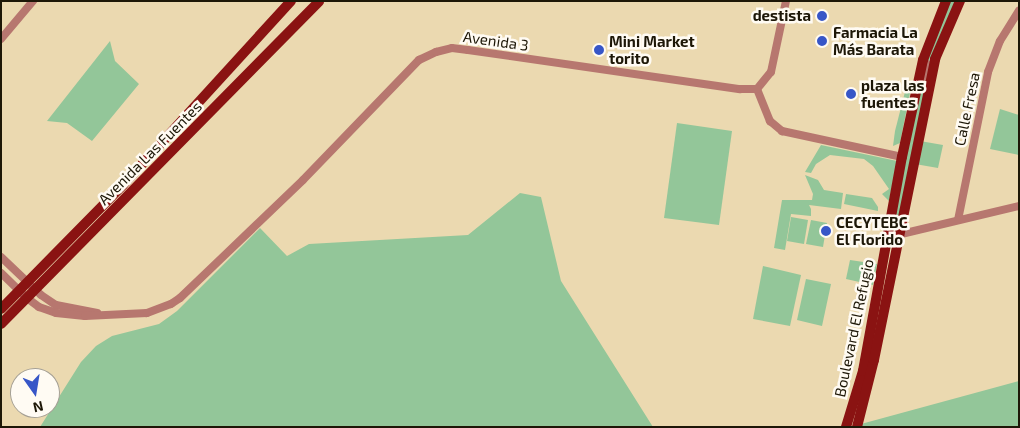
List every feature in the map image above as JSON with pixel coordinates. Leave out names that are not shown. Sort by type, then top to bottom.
[{"type":"main road","name":"Avenida Las Fuentes","points":[[1,324],[31,286],[291,1]]},
{"type":"main road","name":"Avenida Las Fuentes","points":[[31,286],[319,1]]},
{"type":"main road","name":"Boulevard El Refugio","points":[[846,427],[863,371],[902,157],[924,60],[946,1]]},
{"type":"main road","points":[[857,427],[874,360],[935,58],[960,1]]},
{"type":"main road","name":"Avenida Las Fuentes","points":[[1,308],[23,295]]},
{"type":"street","points":[[1,39],[33,1]]},
{"type":"street","points":[[786,1],[771,72],[756,89],[770,121],[782,131],[902,157]]},
{"type":"street","name":"Calle Fresa","points":[[958,220],[988,72],[1000,41],[1019,10]]},
{"type":"street","name":"Avenida 3","points":[[1,273],[23,295],[39,307],[101,314],[147,313],[180,298],[302,180],[419,60],[436,52],[452,48],[740,89],[756,89]]},
{"type":"street","points":[[924,60],[928,65],[921,106],[924,109]]},
{"type":"street","points":[[887,236],[1019,206]]},
{"type":"street","name":"Avenida 3","points":[[1,257],[31,286],[63,310]]},
{"type":"green space","points":[[951,1],[956,1],[945,24],[899,224],[892,223],[926,62],[943,15]]},
{"type":"green space","points":[[110,41],[115,61],[139,84],[92,141],[67,123],[47,121]]},
{"type":"green space","points":[[912,83],[900,143],[893,146],[907,84]]},
{"type":"green space","points":[[1000,109],[1019,115],[1019,155],[990,149]]},
{"type":"green space","points":[[677,123],[732,131],[719,225],[664,218]]},
{"type":"green space","points":[[920,141],[943,145],[938,168],[915,164]]},
{"type":"green space","points":[[821,145],[897,161],[889,201],[882,194],[889,189],[873,166],[864,159],[830,155],[816,164],[811,173],[805,172]]},
{"type":"green space","points":[[805,175],[818,180],[824,190],[843,193],[841,209],[809,205],[811,216],[791,214],[785,250],[774,248],[782,200],[812,200],[813,194]]},
{"type":"green space","points":[[520,193],[541,197],[561,281],[653,427],[40,427],[46,418],[60,418],[60,395],[81,362],[96,346],[112,336],[159,324],[177,311],[260,228],[287,256],[309,244],[468,235]]},
{"type":"green space","points":[[846,194],[872,198],[878,207],[878,211],[844,204]]},
{"type":"green space","points":[[791,217],[808,220],[804,244],[787,241]]},
{"type":"green space","points":[[811,220],[827,223],[823,247],[806,244]]},
{"type":"green space","points":[[850,260],[877,264],[873,285],[846,279]]},
{"type":"green space","points":[[763,266],[801,275],[790,326],[753,319]]},
{"type":"green space","points":[[806,279],[831,284],[822,326],[797,320]]},
{"type":"green space","points":[[1019,381],[1019,427],[860,427],[861,424]]},
{"type":"place","name":"destista","points":[[822,16]]},
{"type":"place","name":"Farmacia La Más Barata","points":[[822,41]]},
{"type":"place","name":"Mini Market torito","points":[[599,50]]},
{"type":"place","name":"plaza las fuentes","points":[[851,94]]},
{"type":"place","name":"CECYTEBC El Florido","points":[[826,231]]}]
